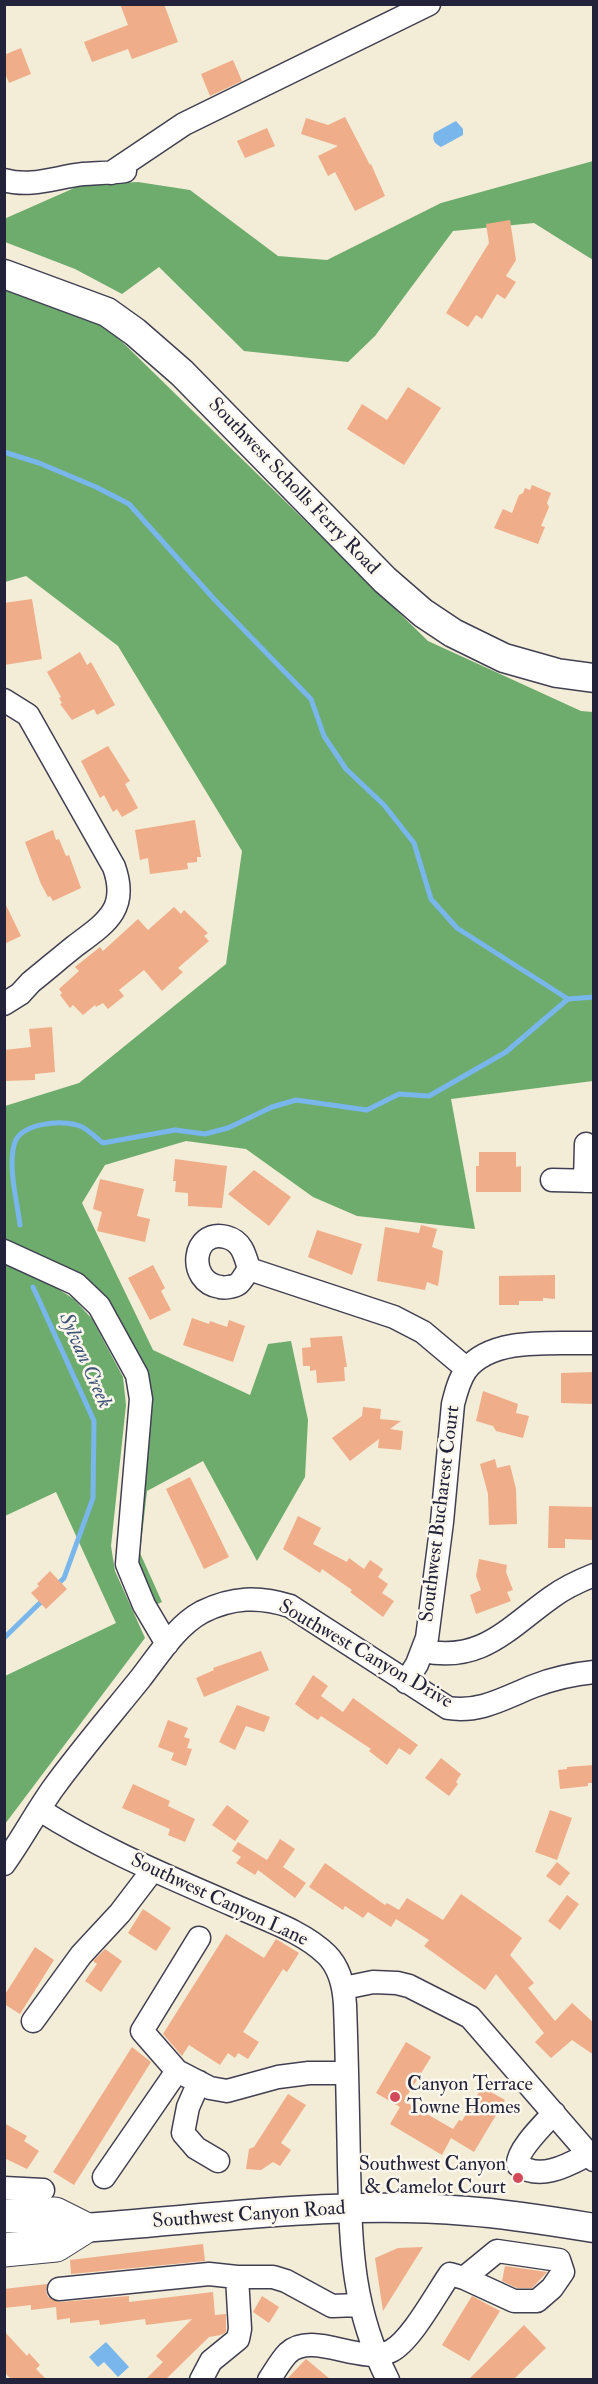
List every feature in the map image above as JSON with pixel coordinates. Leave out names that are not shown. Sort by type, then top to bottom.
[{"type":"highway","points":[[4,2216],[55,2214],[83,2228]]},
{"type":"highway","points":[[4,2250],[56,2245],[83,2228]]},
{"type":"main road","name":"Southwest Scholls Ferry Road","points":[[4,274],[107,312],[135,332],[182,373],[385,580],[423,613],[453,633],[504,657],[557,673],[594,678]]},
{"type":"main road","name":"Southwest Canyon Road","points":[[83,2228],[226,2216],[350,2210],[466,2211],[543,2219],[594,2228]]},
{"type":"street","points":[[111,173],[184,124],[429,4]]},
{"type":"street","points":[[4,180],[13,183],[40,183],[82,174],[145,168]]},
{"type":"street","points":[[4,700],[28,715],[114,867],[119,883],[119,895],[111,917],[31,982],[20,994],[4,1004]]},
{"type":"street","points":[[552,1180],[589,1180],[586,1144]]},
{"type":"street","points":[[4,1251],[76,1284],[99,1306],[137,1376],[141,1399],[127,1564],[144,1605],[167,1644]]},
{"type":"street","points":[[249,1269],[394,1317],[423,1332],[467,1369],[485,1354],[503,1346],[594,1343]]},
{"type":"street","name":"Southwest Bucharest Court","points":[[406,1682],[423,1651],[427,1638],[442,1522],[453,1404],[458,1386],[467,1369]]},
{"type":"street","points":[[423,1651],[450,1654],[488,1644],[553,1596],[594,1575]]},
{"type":"street","name":"Southwest Canyon Drive","points":[[4,1864],[54,1788],[167,1644],[189,1621],[202,1612],[232,1600],[253,1598],[271,1600],[290,1606],[448,1708],[473,1710],[492,1705],[536,1685],[594,1671]]},
{"type":"street","name":"Southwest Canyon Lane","points":[[40,1810],[76,1833],[152,1871],[237,1907],[312,1943],[335,1965],[344,1988],[351,2254],[359,2305],[376,2357],[388,2379]]},
{"type":"street","points":[[33,2021],[81,1955],[120,1913],[152,1871]]},
{"type":"street","points":[[200,1938],[142,2031],[177,2071],[210,2088],[227,2091],[278,2077],[309,2073],[347,2073]]},
{"type":"street","points":[[344,1988],[373,1982],[397,1983],[409,1986],[470,2017],[554,2113],[591,2157],[548,2172],[523,2168],[518,2165],[517,2161],[520,2153],[554,2113]]},
{"type":"street","points":[[104,2177],[177,2071]]},
{"type":"street","points":[[199,2082],[188,2107],[183,2133],[196,2148],[218,2162]]},
{"type":"street","points":[[4,2188],[43,2190]]},
{"type":"street","points":[[59,2289],[208,2274],[273,2277],[286,2281],[332,2306],[359,2305]]},
{"type":"street","points":[[269,2379],[289,2352],[302,2346],[323,2347],[376,2357],[392,2351],[404,2342],[450,2274],[464,2278]]},
{"type":"street","points":[[201,2379],[211,2361],[238,2339],[240,2329],[237,2277]]},
{"type":"green space","points":[[593,161],[593,260],[534,223],[453,231],[375,336],[348,362],[244,351],[159,267],[122,294],[75,269],[5,242],[4,219],[81,185],[138,182],[190,190],[278,256],[327,260],[441,203]]},
{"type":"green space","points":[[4,290],[108,328],[428,641],[581,711],[593,712],[593,1081],[451,1099],[475,1229],[357,1216],[313,1197],[246,1149],[186,1141],[105,1165],[82,1203],[153,1350],[250,1395],[268,1344],[291,1341],[308,1420],[305,1477],[257,1561],[203,1461],[147,1491],[140,1553],[162,1602],[153,1606],[135,1565],[147,1406],[118,1321],[5,1240],[5,1106],[79,1083],[226,964],[242,851],[118,646],[26,576],[5,582]]},
{"type":"green space","points":[[5,1263],[50,1284],[74,1299],[92,1319],[123,1377],[126,1405],[111,1546],[115,1571],[145,1638],[5,1824],[5,1676],[116,1623],[56,1492],[5,1516]]},
{"type":"water","points":[[456,121],[463,129],[463,135],[441,147],[433,139],[434,133]]},
{"type":"water","points":[[106,2342],[129,2367],[118,2377],[104,2362],[98,2367],[89,2357]]},
{"type":"building","points":[[120,4],[164,4],[178,42],[132,59],[128,49],[92,62],[84,42],[128,25]]},
{"type":"building","points":[[21,48],[31,74],[9,83],[4,71],[4,55]]},
{"type":"building","points":[[233,60],[242,81],[210,96],[201,74]]},
{"type":"building","points":[[345,117],[371,164],[385,196],[355,211],[335,172],[328,176],[318,156],[338,146],[301,134],[306,118],[328,125]]},
{"type":"building","points":[[267,128],[275,146],[245,158],[237,141]]},
{"type":"building","points":[[510,220],[516,260],[506,276],[516,282],[505,299],[497,294],[482,319],[476,315],[468,327],[446,313],[489,243],[486,224]]},
{"type":"building","points":[[408,387],[441,408],[404,465],[347,429],[362,404],[387,420]]},
{"type":"building","points":[[532,485],[551,493],[547,503],[549,507],[541,526],[545,527],[538,544],[494,528],[503,509],[512,513],[519,495],[525,488],[530,490]]},
{"type":"building","points":[[32,599],[42,659],[4,665],[4,603]]},
{"type":"building","points":[[80,652],[87,665],[91,662],[115,705],[97,715],[94,709],[72,720],[60,704],[62,703],[59,698],[61,697],[47,672]]},
{"type":"building","points":[[108,746],[130,781],[125,784],[138,808],[122,817],[117,809],[113,812],[104,795],[100,798],[81,761]]},
{"type":"building","points":[[195,820],[201,857],[197,857],[197,862],[187,863],[188,869],[150,874],[148,858],[140,860],[135,830]]},
{"type":"building","points":[[53,830],[66,856],[69,855],[81,888],[53,901],[41,884],[25,842]]},
{"type":"building","points":[[4,901],[21,936],[4,944]]},
{"type":"building","points":[[174,907],[181,914],[184,910],[208,933],[204,936],[209,941],[178,968],[183,972],[162,991],[144,970],[119,990],[124,996],[108,1009],[103,1003],[96,1007],[95,1005],[83,1015],[73,1005],[70,1008],[60,995],[62,993],[59,989],[79,971],[75,967],[100,947],[103,951],[138,919],[148,930]]},
{"type":"building","points":[[52,1027],[55,1072],[35,1074],[35,1080],[4,1081],[4,1050],[31,1047],[29,1029]]},
{"type":"building","points":[[479,1152],[516,1152],[516,1167],[521,1166],[521,1192],[476,1192],[476,1166],[479,1166]]},
{"type":"building","points":[[175,1159],[227,1166],[222,1208],[188,1206],[188,1193],[175,1192],[176,1181],[173,1181]]},
{"type":"building","points":[[254,1170],[291,1197],[269,1226],[228,1194]]},
{"type":"building","points":[[100,1179],[144,1189],[137,1216],[150,1219],[145,1242],[97,1231],[102,1212],[93,1209]]},
{"type":"building","points":[[421,1225],[437,1229],[432,1247],[443,1251],[438,1286],[427,1282],[425,1290],[377,1281],[385,1227],[419,1233]]},
{"type":"building","points":[[317,1230],[362,1244],[352,1275],[308,1257]]},
{"type":"building","points":[[153,1265],[165,1288],[161,1291],[171,1310],[150,1320],[128,1278]]},
{"type":"building","points":[[555,1275],[555,1299],[543,1298],[543,1301],[519,1301],[519,1305],[499,1305],[499,1276]]},
{"type":"building","points":[[192,1318],[227,1327],[229,1320],[245,1326],[233,1362],[183,1345]]},
{"type":"building","points":[[342,1336],[347,1367],[344,1367],[345,1381],[317,1383],[316,1370],[310,1371],[310,1366],[303,1366],[302,1348],[311,1347],[310,1338]]},
{"type":"building","points":[[594,1372],[594,1404],[561,1403],[561,1373]]},
{"type":"building","points":[[483,1391],[518,1404],[516,1413],[529,1416],[523,1438],[496,1431],[493,1426],[476,1421]]},
{"type":"building","points":[[363,1407],[381,1409],[380,1419],[401,1421],[390,1429],[403,1431],[401,1450],[378,1448],[379,1439],[350,1461],[332,1438],[362,1416]]},
{"type":"building","points":[[495,1459],[497,1468],[510,1465],[516,1489],[517,1524],[489,1525],[488,1494],[480,1464]]},
{"type":"building","points":[[190,1477],[229,1557],[204,1569],[166,1489]]},
{"type":"building","points":[[549,1506],[594,1507],[594,1540],[565,1539],[565,1548],[548,1548]]},
{"type":"building","points":[[298,1516],[321,1528],[313,1544],[347,1562],[349,1558],[364,1569],[370,1560],[383,1569],[378,1577],[388,1584],[382,1593],[394,1601],[383,1617],[350,1592],[352,1590],[322,1569],[320,1573],[283,1549]]},
{"type":"building","points":[[479,1559],[507,1565],[506,1572],[513,1590],[507,1592],[511,1601],[476,1614],[470,1595],[481,1590],[476,1576]]},
{"type":"building","points":[[50,1571],[67,1589],[46,1609],[31,1593]]},
{"type":"building","points":[[261,1651],[269,1670],[204,1697],[196,1678],[214,1670],[213,1668]]},
{"type":"building","points":[[313,1675],[328,1686],[321,1696],[343,1712],[353,1698],[418,1745],[410,1755],[399,1748],[387,1765],[369,1751],[371,1749],[321,1716],[318,1720],[310,1715],[295,1704]]},
{"type":"building","points":[[237,1705],[270,1717],[264,1732],[246,1726],[235,1750],[219,1742]]},
{"type":"building","points":[[168,1720],[188,1728],[184,1737],[190,1739],[187,1748],[192,1749],[186,1766],[171,1760],[174,1753],[158,1747]]},
{"type":"building","points":[[441,1758],[461,1774],[456,1782],[458,1784],[449,1796],[425,1778]]},
{"type":"building","points":[[594,1765],[594,1783],[588,1783],[588,1786],[560,1789],[558,1770]]},
{"type":"building","points":[[133,1784],[170,1801],[168,1806],[195,1819],[185,1842],[168,1835],[170,1829],[122,1808]]},
{"type":"building","points":[[227,1805],[249,1821],[235,1841],[212,1825]]},
{"type":"building","points":[[550,1810],[572,1818],[557,1860],[535,1852]]},
{"type":"building","points":[[280,1839],[295,1849],[283,1867],[306,1883],[295,1898],[258,1870],[255,1875],[236,1863],[241,1857],[232,1851],[238,1842],[267,1860]]},
{"type":"building","points":[[557,1862],[570,1873],[560,1886],[546,1876]]},
{"type":"building","points":[[325,1863],[385,1905],[387,1903],[399,1910],[407,1898],[443,1920],[461,1894],[502,1923],[522,1938],[510,1955],[534,1983],[528,1988],[555,2021],[572,2003],[594,2023],[594,2055],[572,2040],[551,2058],[535,2042],[544,2033],[496,1974],[485,1990],[424,1946],[429,1940],[396,1919],[391,1927],[368,1912],[363,1918],[345,1906],[343,1910],[309,1887]]},
{"type":"building","points":[[567,1895],[579,1904],[560,1930],[548,1921]]},
{"type":"building","points":[[143,1909],[171,1928],[156,1951],[128,1933]]},
{"type":"building","points":[[226,1934],[264,1958],[276,1939],[299,1953],[287,1972],[283,1969],[243,2032],[259,2042],[248,2059],[238,2053],[235,2058],[228,2053],[220,2065],[189,2045],[182,2056],[163,2034]]},
{"type":"building","points":[[35,1947],[54,1960],[20,2014],[4,2004],[4,1996]]},
{"type":"building","points":[[105,1949],[122,1961],[101,1992],[85,1981],[97,1964],[93,1961]]},
{"type":"building","name":"Canyon Terrace Towne Homes","points":[[406,2042],[431,2057],[404,2101],[453,2129],[459,2120],[462,2121],[482,2087],[505,2100],[474,2152],[451,2138],[442,2155],[390,2124],[400,2107],[376,2093]]},
{"type":"building","points":[[132,2047],[151,2062],[74,2185],[53,2172]]},
{"type":"building","points":[[288,2094],[306,2105],[281,2143],[291,2150],[280,2166],[273,2162],[261,2170],[246,2169],[249,2149],[254,2147]]},
{"type":"building","points":[[4,2123],[27,2136],[24,2141],[39,2151],[27,2169],[4,2158]]},
{"type":"building","points":[[203,2244],[205,2261],[71,2274],[70,2260]]},
{"type":"building","points":[[423,2247],[383,2311],[375,2258],[398,2248]]},
{"type":"building","points":[[505,2266],[547,2272],[532,2288],[517,2288],[502,2281]]},
{"type":"building","points":[[47,2284],[48,2297],[60,2302],[129,2296],[129,2302],[213,2292],[215,2315],[226,2314],[226,2332],[209,2337],[166,2379],[146,2379],[163,2362],[156,2356],[192,2319],[146,2325],[145,2319],[100,2325],[99,2320],[70,2323],[70,2318],[57,2320],[56,2307],[31,2310],[31,2305],[4,2308],[4,2289]]},
{"type":"building","points":[[262,2296],[279,2307],[269,2323],[253,2312]]},
{"type":"building","points":[[472,2296],[500,2311],[469,2361],[442,2345]]},
{"type":"building","points":[[524,2325],[546,2348],[514,2379],[469,2379]]},
{"type":"building","points":[[4,2331],[27,2356],[29,2353],[40,2365],[36,2369],[46,2379],[11,2379],[4,2372]]},
{"type":"building","points":[[306,2359],[330,2379],[287,2379]]},
{"type":"waterway","points":[[4,452],[39,463],[129,504],[214,599],[311,699],[324,736],[346,769],[384,805],[414,843],[431,899],[457,928],[568,999]]},
{"type":"waterway","name":"Sylvan Creek","points":[[20,1225],[12,1174],[12,1154],[18,1138],[32,1127],[53,1123],[72,1124],[86,1129],[103,1143],[175,1130],[205,1134],[228,1128],[272,1107],[296,1100],[367,1110],[399,1094],[429,1096],[506,1052],[568,999],[594,997]]},
{"type":"waterway","name":"Sylvan Creek","points":[[33,1287],[94,1421],[93,1498],[64,1578],[56,1586]]},
{"type":"waterway","name":"Sylvan Creek","points":[[4,1638],[44,1599]]},
{"type":"place","name":"Canyon Terrace Towne Homes","points":[[395,2097]]},
{"type":"place","name":"Southwest Canyon & Camelot Court","points":[[518,2178]]}]
